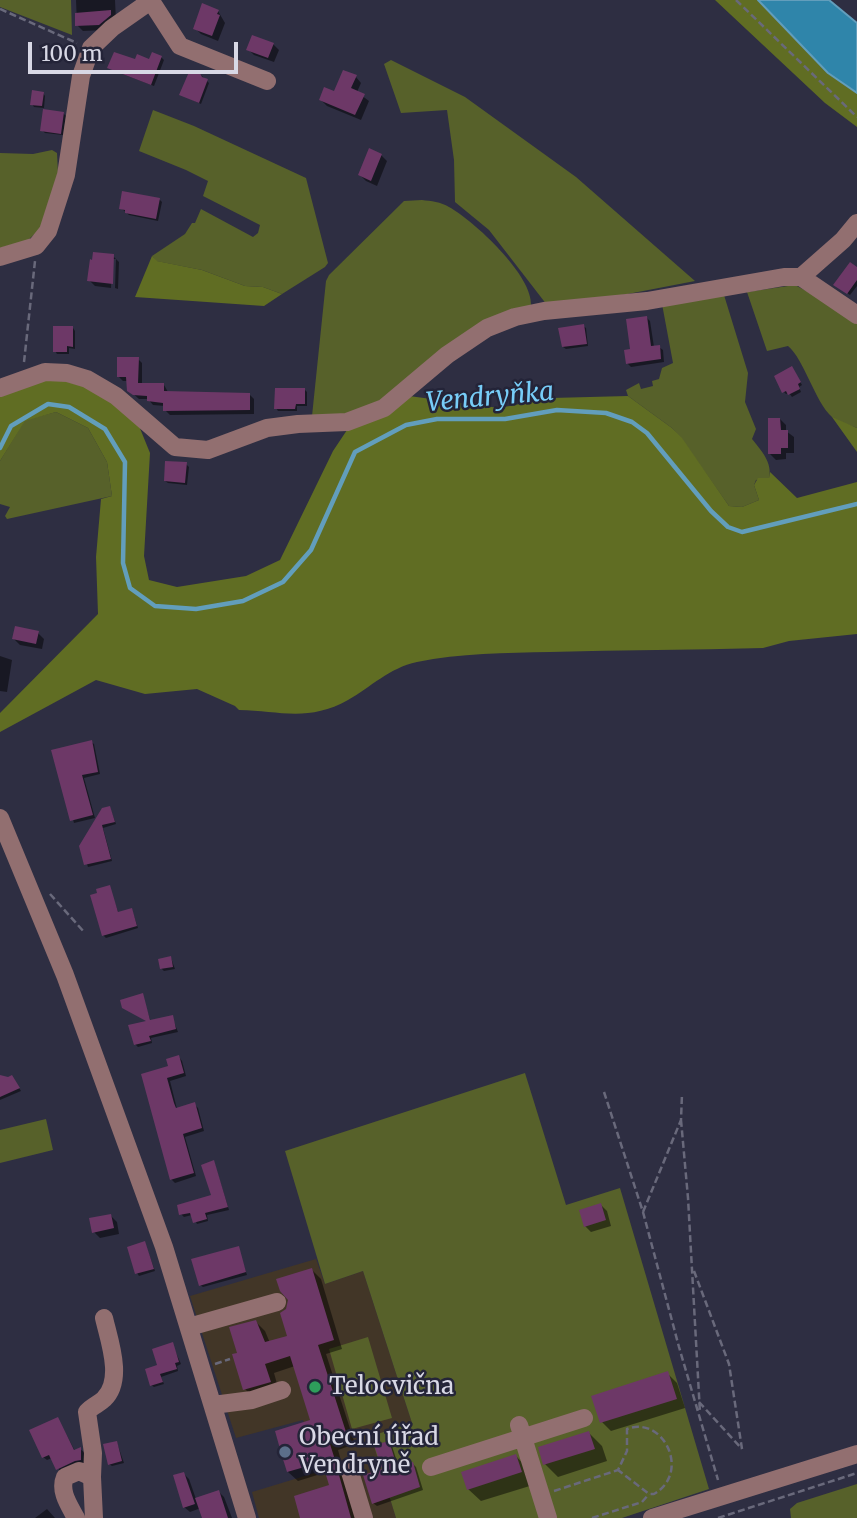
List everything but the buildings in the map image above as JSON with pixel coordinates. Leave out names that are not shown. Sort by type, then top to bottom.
[{"type":"street","points":[[0,257],[36,246],[48,231],[66,176],[81,76],[91,48],[112,28],[152,1],[180,46],[267,81]]},
{"type":"street","points":[[801,277],[843,240],[857,223]]},
{"type":"street","points":[[0,388],[45,372],[67,373],[87,379],[117,396],[175,447],[208,450],[267,428],[347,422],[384,408],[447,355],[487,328],[515,317],[544,311],[647,300],[784,276],[801,277],[857,315]]},
{"type":"street","points":[[0,818],[70,988],[160,1236],[247,1518]]},
{"type":"street","points":[[189,1327],[277,1302]]},
{"type":"street","points":[[94,1518],[93,1453],[87,1412],[105,1398],[114,1369],[104,1318]]},
{"type":"street","points":[[213,1405],[251,1400],[282,1390]]},
{"type":"street","points":[[431,1467],[521,1432],[584,1418]]},
{"type":"street","points":[[521,1432],[548,1518]]},
{"type":"street","points":[[652,1518],[857,1454]]},
{"type":"street","points":[[76,1518],[62,1484],[65,1477],[72,1472],[79,1471],[92,1477]]},
{"type":"street","points":[[350,1472],[364,1518]]},
{"type":"path","points":[[736,0],[857,117]]},
{"type":"path","points":[[0,9],[91,48]]},
{"type":"path","points":[[22,380],[36,246]]},
{"type":"path","points":[[50,894],[85,933]]},
{"type":"path","points":[[604,1092],[643,1212],[722,1497]]},
{"type":"path","points":[[682,1094],[681,1120],[700,1420]]},
{"type":"path","points":[[643,1212],[681,1120]]},
{"type":"path","points":[[692,1265],[729,1364],[742,1449],[699,1402]]},
{"type":"path","points":[[209,1366],[230,1359]]},
{"type":"path","points":[[541,1496],[618,1470],[627,1451],[628,1429],[641,1428],[657,1434],[672,1454],[672,1469],[663,1488],[654,1494],[649,1494],[618,1470]]},
{"type":"path","points":[[718,1518],[857,1473]]},
{"type":"path","points":[[592,1518],[642,1502],[649,1494]]},
{"type":"shaded area","points":[[316,1259],[325,1284],[363,1271],[412,1423],[372,1437],[396,1518],[259,1518],[252,1492],[318,1472],[303,1420],[236,1438],[190,1296]]},
{"type":"green space","points":[[0,0],[71,0],[72,35],[0,7]]},
{"type":"green space","points":[[715,0],[758,0],[828,73],[857,93],[857,127],[825,103]]},
{"type":"green space","points":[[391,60],[465,97],[576,177],[695,281],[581,303],[547,305],[489,230],[455,202],[454,160],[447,110],[401,113],[384,64]]},
{"type":"green space","points":[[153,110],[306,178],[328,263],[325,267],[282,294],[263,287],[245,286],[202,270],[156,261],[152,256],[185,234],[192,223],[195,223],[201,209],[253,237],[258,233],[260,225],[203,196],[208,181],[139,151]]},
{"type":"green space","points":[[52,150],[57,153],[58,173],[40,229],[27,241],[0,248],[0,153],[33,154]]},
{"type":"green space","points":[[422,200],[449,207],[486,236],[523,280],[531,306],[361,414],[312,416],[326,281],[329,275],[404,201]]},
{"type":"green space","points":[[152,256],[157,261],[202,270],[245,286],[263,287],[282,294],[264,306],[135,297]]},
{"type":"green space","points":[[795,285],[831,304],[857,322],[857,428],[837,420],[826,410],[799,360],[788,346],[767,351],[747,292]]},
{"type":"green space","points":[[724,295],[748,373],[745,402],[756,429],[752,439],[765,457],[770,472],[769,478],[756,480],[754,485],[759,500],[742,507],[729,506],[681,438],[672,428],[628,396],[626,390],[639,383],[641,389],[653,386],[652,381],[659,379],[662,368],[673,363],[662,304]]},
{"type":"green space","points":[[57,379],[98,390],[137,421],[150,453],[144,556],[149,580],[177,587],[246,576],[280,560],[333,451],[349,427],[409,396],[499,408],[551,398],[628,396],[682,438],[729,506],[742,507],[759,500],[754,485],[758,478],[769,478],[770,472],[797,498],[857,482],[857,634],[789,641],[763,648],[500,653],[433,659],[398,669],[334,707],[294,714],[239,710],[197,689],[145,694],[96,680],[0,732],[0,713],[98,614],[96,557],[101,499],[112,496],[107,462],[88,428],[56,412],[25,421],[0,461],[0,395],[42,380]]},
{"type":"green space","points":[[56,412],[88,428],[107,462],[112,496],[7,519],[5,516],[10,507],[0,504],[0,461],[25,420]]},
{"type":"green space","points":[[832,417],[857,428],[857,452]]},
{"type":"green space","points":[[525,1073],[566,1205],[620,1188],[709,1489],[622,1518],[396,1518],[371,1436],[412,1423],[363,1271],[325,1284],[285,1151]]},
{"type":"green space","points":[[46,1119],[53,1150],[0,1163],[0,1130]]},
{"type":"green space","points":[[368,1337],[392,1418],[352,1429],[329,1349]]},
{"type":"green space","points":[[857,1484],[857,1518],[791,1518],[790,1509],[797,1503]]},
{"type":"water","points":[[758,0],[829,0],[857,23],[857,93],[828,73]]},
{"type":"waterway","name":"Vendryňka","points":[[0,448],[11,426],[48,404],[69,407],[105,429],[125,462],[123,563],[130,588],[155,606],[196,609],[243,601],[283,582],[311,550],[355,452],[406,425],[437,419],[505,419],[557,410],[606,413],[632,422],[647,433],[711,511],[728,527],[742,532],[857,504]]},
{"type":"place","name":"Telocvična","points":[[315,1387]]},
{"type":"place","name":"Obecní úřad Vendryně","points":[[285,1452]]}]
